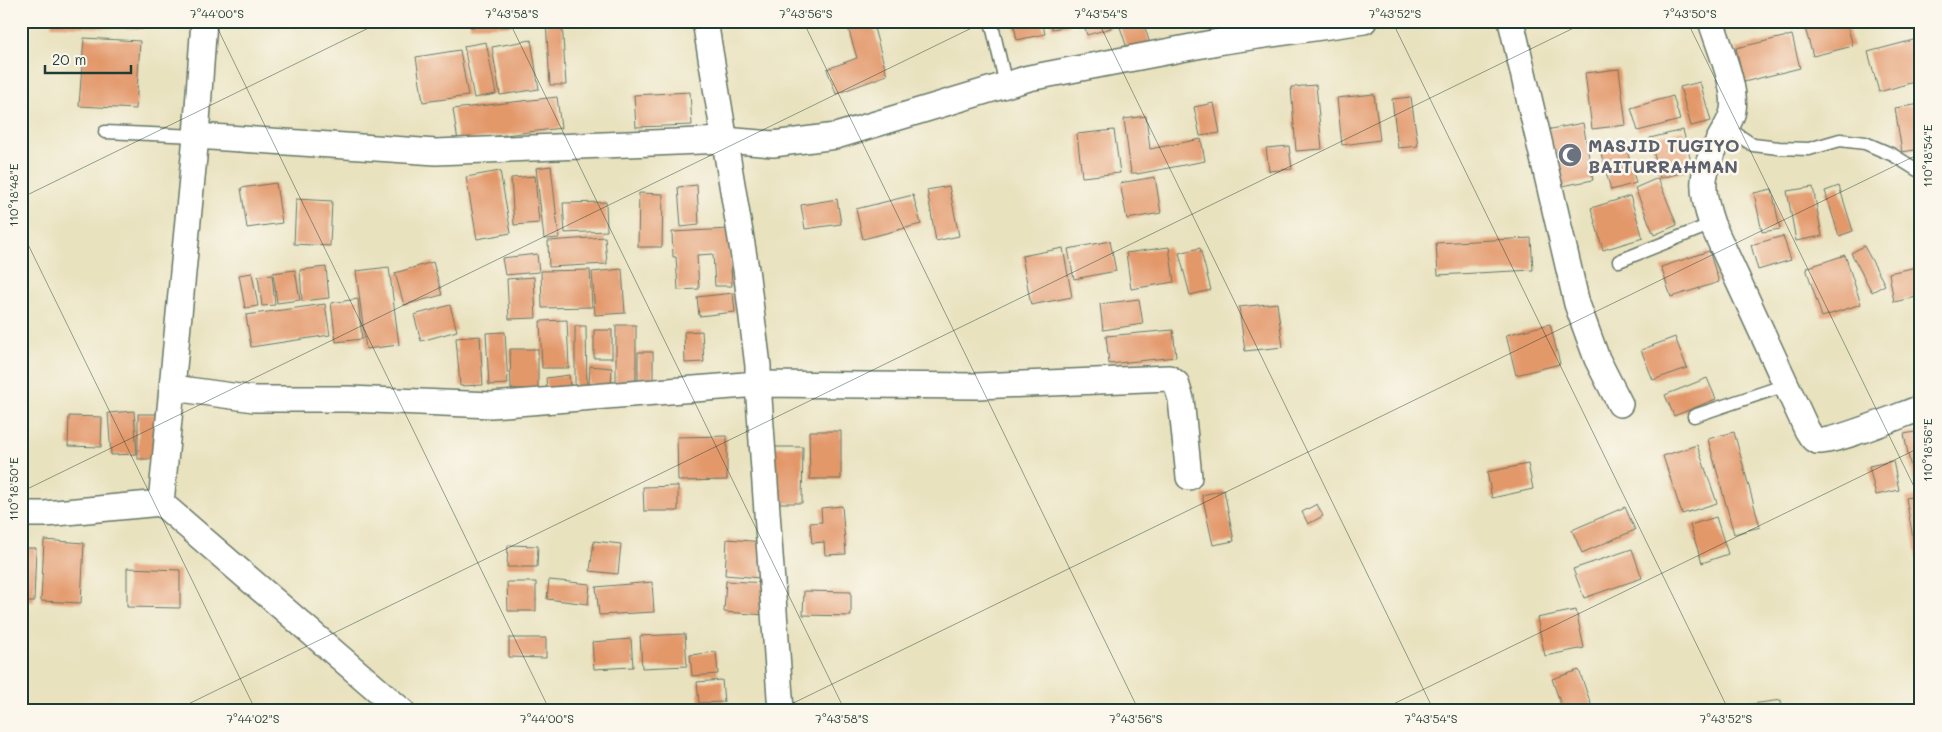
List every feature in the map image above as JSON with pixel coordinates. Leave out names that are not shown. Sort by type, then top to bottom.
[{"type":"street","points":[[161,503],[196,136],[204,21]]},
{"type":"street","points":[[705,21],[746,269],[758,366],[781,711]]},
{"type":"street","points":[[196,136],[436,152],[724,140],[773,144],[836,136],[1029,78],[1223,41],[1364,21]]},
{"type":"street","points":[[1511,21],[1577,304],[1597,359],[1620,404]]},
{"type":"street","points":[[1711,21],[1733,94],[1733,111],[1708,161],[1702,188],[1706,206],[1712,224],[1806,430],[1813,440],[1819,441],[1839,437],[1921,408]]},
{"type":"street","points":[[173,388],[254,399],[349,399],[491,405],[758,384],[977,386],[1169,378],[1176,384],[1181,399],[1189,477]]},
{"type":"street","points":[[21,514],[45,514],[161,503],[402,711]]},
{"type":"lane","points":[[991,21],[1006,86]]},
{"type":"lane","points":[[1726,127],[1753,145],[1779,148],[1809,149],[1840,140],[1865,143],[1893,154],[1916,170]]},
{"type":"lane","points":[[105,132],[196,136]]},
{"type":"lane","points":[[1619,261],[1712,224]]},
{"type":"lane","points":[[1694,416],[1786,385]]},
{"type":"building","points":[[52,21],[143,21],[143,29],[51,26]]},
{"type":"building","points":[[470,21],[511,21],[511,26],[470,27]]},
{"type":"building","points":[[546,21],[562,21],[566,85],[550,85]]},
{"type":"building","points":[[846,21],[872,21],[887,75],[836,94],[827,69],[857,58]]},
{"type":"building","points":[[1013,21],[1042,21],[1045,34],[1017,40]]},
{"type":"building","points":[[1050,21],[1069,21],[1070,26],[1052,29]]},
{"type":"building","points":[[1083,21],[1109,21],[1111,28],[1087,35]]},
{"type":"building","points":[[1118,21],[1143,21],[1150,44],[1128,51]]},
{"type":"building","points":[[1803,21],[1846,21],[1853,46],[1813,56]]},
{"type":"building","points":[[1792,35],[1800,68],[1744,82],[1736,48]]},
{"type":"building","points":[[84,38],[140,41],[136,109],[79,106]]},
{"type":"building","points":[[1921,38],[1921,80],[1879,92],[1868,52]]},
{"type":"building","points":[[531,40],[539,89],[500,95],[492,47]]},
{"type":"building","points":[[486,42],[496,94],[474,98],[464,46]]},
{"type":"building","points":[[460,50],[468,96],[423,102],[416,57]]},
{"type":"building","points":[[1619,69],[1626,125],[1592,129],[1585,73]]},
{"type":"building","points":[[1700,82],[1711,121],[1691,126],[1680,87]]},
{"type":"building","points":[[1316,85],[1322,149],[1296,151],[1291,87]]},
{"type":"building","points":[[690,92],[692,125],[636,127],[634,95]]},
{"type":"building","points":[[1374,94],[1380,140],[1342,145],[1337,98]]},
{"type":"building","points":[[1673,96],[1680,120],[1638,131],[1631,108]]},
{"type":"building","points":[[557,97],[561,128],[458,141],[453,109]]},
{"type":"building","points":[[1411,97],[1418,146],[1398,148],[1392,99]]},
{"type":"building","points":[[1214,103],[1220,133],[1200,136],[1194,107]]},
{"type":"building","points":[[1921,104],[1921,149],[1902,152],[1895,108]]},
{"type":"building","points":[[1146,116],[1150,149],[1201,139],[1205,161],[1137,174],[1131,173],[1124,119]]},
{"type":"building","name":"MASJID TUGIYO BAITURRAHMAN","points":[[1583,123],[1593,180],[1557,187],[1546,130]]},
{"type":"building","points":[[1114,130],[1120,173],[1082,177],[1077,134]]},
{"type":"building","points":[[1683,130],[1693,170],[1660,178],[1650,138]]},
{"type":"building","points":[[1625,143],[1636,183],[1611,190],[1600,150]]},
{"type":"building","points":[[1289,146],[1292,169],[1269,171],[1266,148]]},
{"type":"building","points":[[551,166],[559,238],[544,239],[536,168]]},
{"type":"building","points":[[500,171],[511,233],[477,239],[466,177]]},
{"type":"building","points":[[535,176],[539,223],[514,225],[511,178]]},
{"type":"building","points":[[1155,177],[1161,213],[1127,219],[1120,183]]},
{"type":"building","points":[[1658,178],[1677,225],[1654,235],[1635,188]]},
{"type":"building","points":[[276,183],[282,223],[247,228],[241,188]]},
{"type":"building","points":[[697,185],[699,225],[681,227],[678,187]]},
{"type":"building","points":[[949,186],[959,236],[936,241],[927,190]]},
{"type":"building","points":[[1839,186],[1853,231],[1839,236],[1825,191]]},
{"type":"building","points":[[1813,187],[1822,236],[1796,241],[1787,191]]},
{"type":"building","points":[[1772,189],[1780,229],[1762,232],[1754,193]]},
{"type":"building","points":[[639,193],[663,194],[662,247],[638,247]]},
{"type":"building","points":[[913,195],[921,224],[863,239],[856,209]]},
{"type":"building","points":[[1630,196],[1643,238],[1603,250],[1591,208]]},
{"type":"building","points":[[296,199],[332,201],[330,246],[294,244]]},
{"type":"building","points":[[837,199],[841,224],[805,229],[801,205]]},
{"type":"building","points":[[606,202],[607,231],[565,233],[563,203]]},
{"type":"building","points":[[729,229],[732,286],[715,286],[713,254],[697,255],[699,289],[678,290],[676,257],[673,257],[672,232]]},
{"type":"building","points":[[1783,236],[1791,260],[1758,270],[1751,245]]},
{"type":"building","points":[[605,237],[607,264],[549,267],[548,241]]},
{"type":"building","points":[[1531,238],[1533,270],[1438,275],[1436,243]]},
{"type":"building","points":[[1110,241],[1116,271],[1074,279],[1068,249]]},
{"type":"building","points":[[1864,246],[1885,285],[1872,292],[1851,253]]},
{"type":"building","points":[[1169,247],[1174,282],[1131,289],[1126,253]]},
{"type":"building","points":[[1063,248],[1072,297],[1031,305],[1022,256]]},
{"type":"building","points":[[1200,248],[1211,290],[1190,295],[1179,253]]},
{"type":"building","points":[[1709,251],[1719,282],[1671,297],[1661,267]]},
{"type":"building","points":[[537,254],[539,272],[505,275],[502,258]]},
{"type":"building","points":[[1845,255],[1861,304],[1822,317],[1806,268]]},
{"type":"building","points":[[433,262],[442,295],[404,305],[395,273]]},
{"type":"building","points":[[1921,266],[1921,296],[1894,302],[1889,273]]},
{"type":"building","points":[[326,267],[329,298],[302,301],[300,270]]},
{"type":"building","points":[[389,267],[399,345],[366,349],[356,271]]},
{"type":"building","points":[[622,269],[625,313],[595,315],[592,272]]},
{"type":"building","points":[[295,270],[300,300],[277,303],[273,273]]},
{"type":"building","points":[[590,270],[592,307],[542,308],[541,271]]},
{"type":"building","points":[[252,273],[258,306],[245,308],[239,275]]},
{"type":"building","points":[[272,275],[275,305],[262,306],[258,276]]},
{"type":"building","points":[[534,277],[536,318],[509,319],[507,279]]},
{"type":"building","points":[[733,293],[735,312],[699,316],[697,297]]},
{"type":"building","points":[[358,299],[362,339],[336,342],[331,303]]},
{"type":"building","points":[[1139,299],[1143,324],[1103,330],[1100,304]]},
{"type":"building","points":[[1277,303],[1283,347],[1245,351],[1239,307]]},
{"type":"building","points":[[325,304],[330,335],[251,347],[246,315]]},
{"type":"building","points":[[450,305],[457,331],[421,341],[414,315]]},
{"type":"building","points":[[567,320],[569,368],[542,368],[540,321]]},
{"type":"building","points":[[1550,324],[1560,364],[1516,375],[1506,335]]},
{"type":"building","points":[[616,325],[636,325],[636,387],[616,386]]},
{"type":"building","points":[[575,326],[586,326],[587,387],[575,387]]},
{"type":"building","points":[[594,330],[612,330],[612,358],[594,358]]},
{"type":"building","points":[[1173,330],[1176,357],[1109,364],[1106,336]]},
{"type":"building","points":[[702,331],[704,362],[685,363],[684,332]]},
{"type":"building","points":[[505,332],[508,384],[489,385],[486,333]]},
{"type":"building","points":[[480,336],[483,385],[460,386],[456,338]]},
{"type":"building","points":[[1675,337],[1687,368],[1653,380],[1641,350]]},
{"type":"building","points":[[510,349],[538,349],[538,389],[511,389]]},
{"type":"building","points":[[638,352],[653,352],[653,383],[638,383]]},
{"type":"building","points":[[590,366],[612,368],[611,386],[589,384]]},
{"type":"building","points":[[569,375],[570,387],[547,390],[546,378]]},
{"type":"building","points":[[1707,378],[1716,399],[1674,416],[1665,395]]},
{"type":"building","points":[[134,411],[137,454],[111,455],[108,413]]},
{"type":"building","points":[[138,414],[160,414],[160,459],[138,459]]},
{"type":"building","points":[[69,416],[102,417],[101,447],[68,446]]},
{"type":"building","points":[[809,431],[841,431],[841,479],[810,479]]},
{"type":"building","points":[[1921,431],[1921,486],[1915,488],[1904,434]]},
{"type":"building","points":[[1734,432],[1760,527],[1734,534],[1708,439]]},
{"type":"building","points":[[727,436],[727,480],[678,481],[677,437]]},
{"type":"building","points":[[1697,445],[1717,503],[1682,514],[1663,456]]},
{"type":"building","points":[[773,447],[803,447],[802,503],[773,503]]},
{"type":"building","points":[[1893,461],[1899,490],[1876,495],[1869,466]]},
{"type":"building","points":[[1528,464],[1533,489],[1492,498],[1487,472]]},
{"type":"building","points":[[678,486],[678,511],[644,511],[643,487]]},
{"type":"building","points":[[1224,490],[1234,541],[1213,545],[1202,495]]},
{"type":"building","points":[[1921,495],[1921,572],[1919,573],[1906,498]]},
{"type":"building","points":[[1317,504],[1323,516],[1308,524],[1302,512]]},
{"type":"building","points":[[842,506],[846,554],[825,555],[824,542],[812,543],[810,523],[822,522],[821,508]]},
{"type":"building","points":[[1625,507],[1635,530],[1582,553],[1572,530]]},
{"type":"building","points":[[1716,517],[1728,554],[1702,563],[1690,525]]},
{"type":"building","points":[[727,539],[763,542],[761,578],[725,575]]},
{"type":"building","points":[[44,540],[84,543],[81,603],[41,601]]},
{"type":"building","points":[[594,541],[621,544],[618,574],[590,571]]},
{"type":"building","points":[[508,545],[538,546],[537,567],[507,567]]},
{"type":"building","points":[[21,548],[36,548],[34,602],[21,602]]},
{"type":"building","points":[[1632,549],[1642,578],[1584,598],[1573,569]]},
{"type":"building","points":[[127,568],[180,570],[180,608],[127,607]]},
{"type":"building","points":[[549,580],[590,584],[588,604],[547,599]]},
{"type":"building","points":[[726,581],[768,583],[766,615],[724,612]]},
{"type":"building","points":[[507,582],[536,582],[536,611],[508,611]]},
{"type":"building","points":[[652,582],[654,612],[599,615],[596,587]]},
{"type":"building","points":[[804,591],[851,592],[851,616],[803,615]]},
{"type":"building","points":[[1576,610],[1584,648],[1545,656],[1537,618]]},
{"type":"building","points":[[685,634],[687,666],[642,668],[640,636]]},
{"type":"building","points":[[509,638],[546,638],[546,658],[509,657]]},
{"type":"building","points":[[631,639],[633,667],[594,669],[592,642]]},
{"type":"building","points":[[716,652],[718,674],[692,676],[690,655]]},
{"type":"building","points":[[1579,670],[1593,710],[1563,711],[1552,679]]},
{"type":"building","points":[[722,680],[724,702],[699,703],[697,682]]},
{"type":"building","points":[[1781,700],[1782,711],[1746,711],[1745,705]]},
{"type":"building","points":[[1921,707],[1921,711],[1890,711],[1890,709]]},
{"type":"place","name":"MASJID TUGIYO BAITURRAHMAN","points":[[1570,155]]}]
